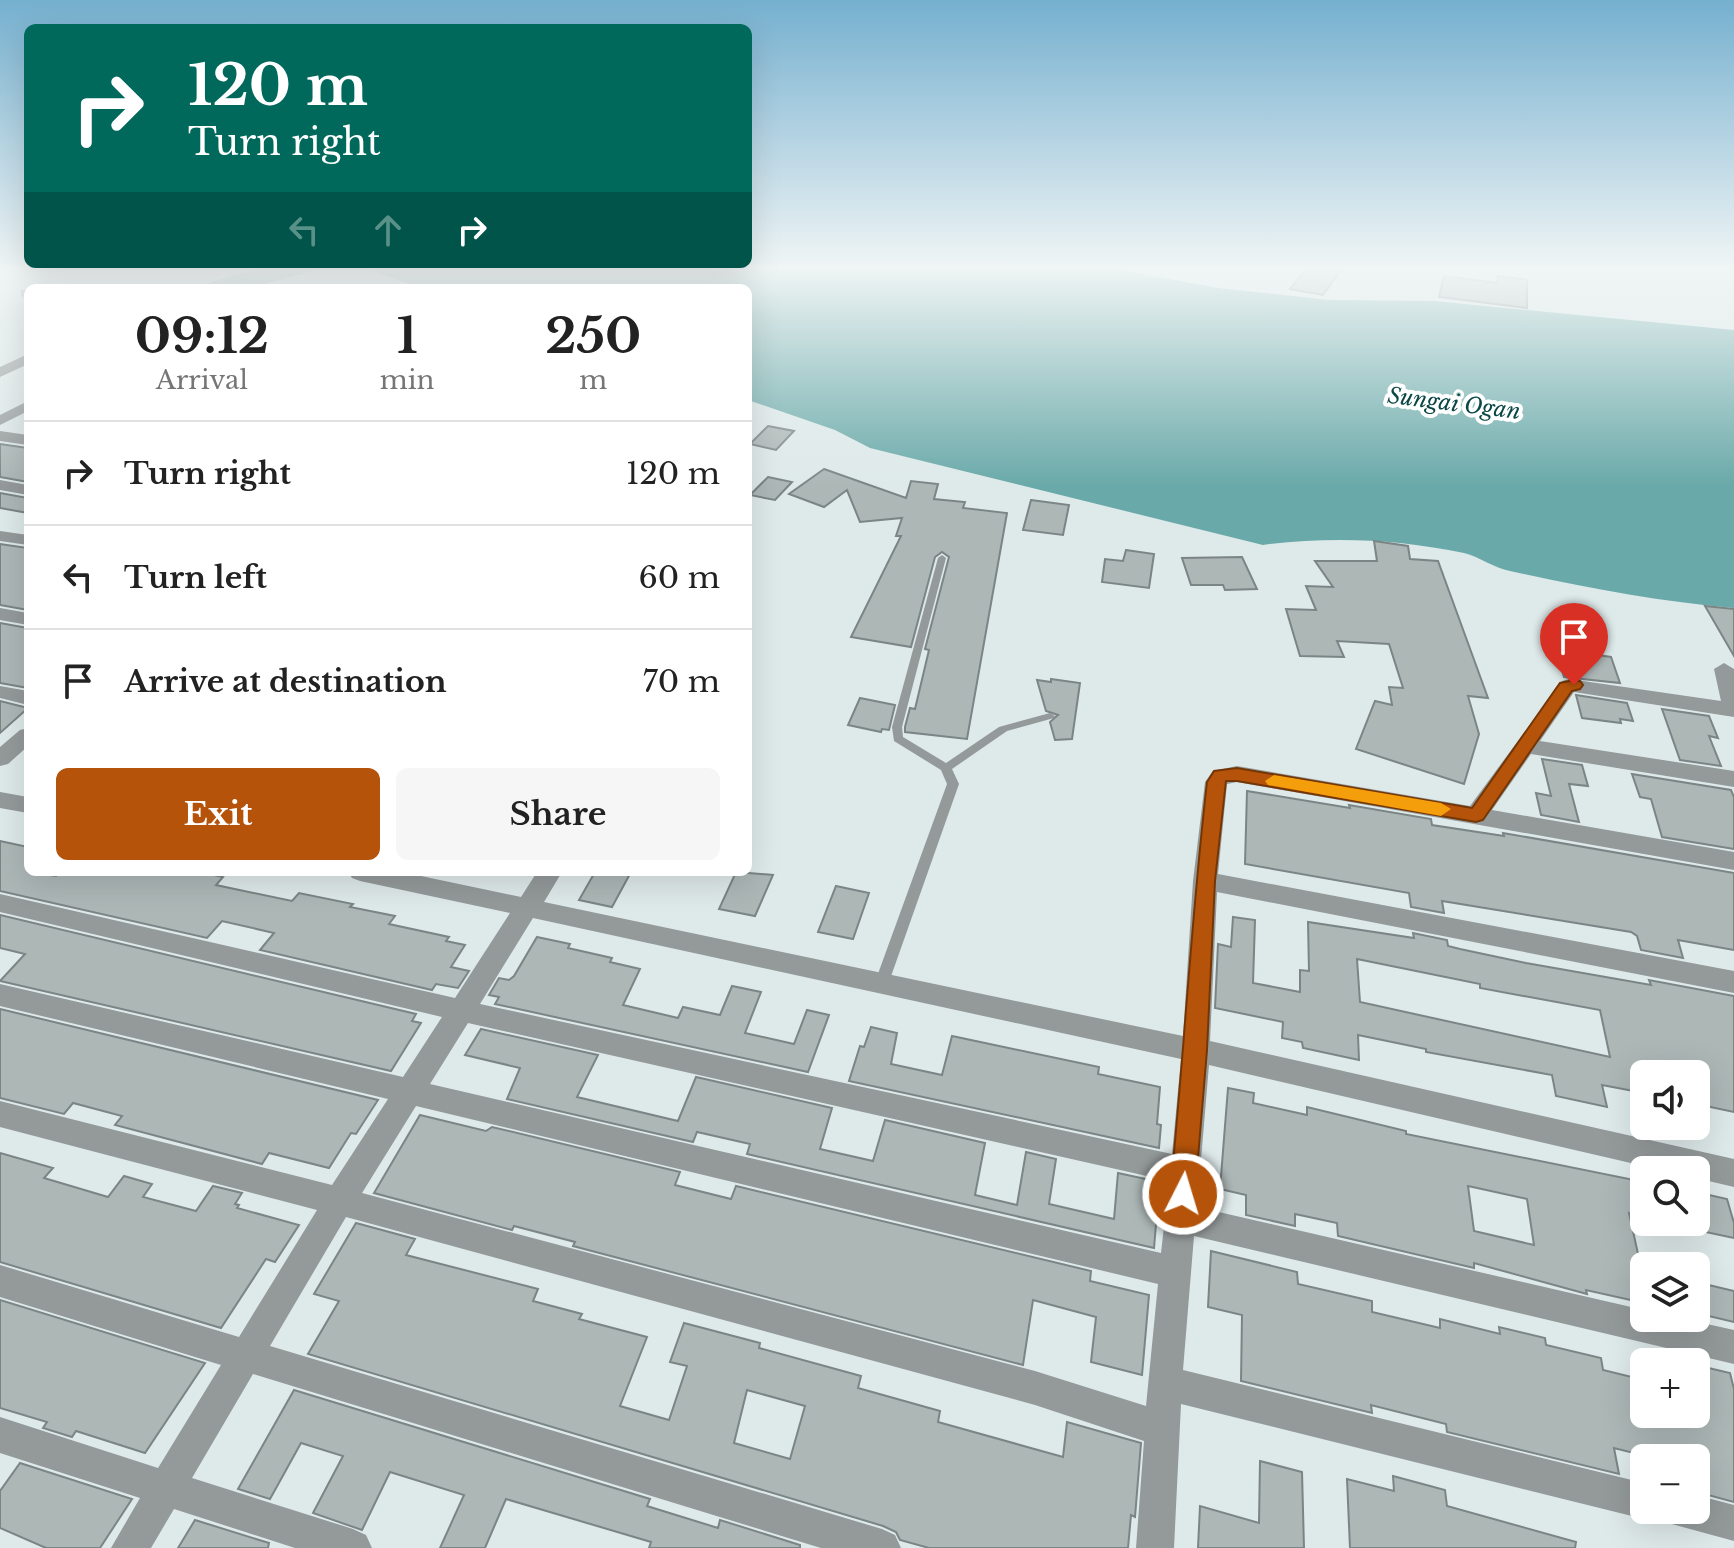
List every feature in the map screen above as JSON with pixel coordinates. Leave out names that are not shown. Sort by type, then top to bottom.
[{"type":"street","points":[[0,373],[24,360]]},
{"type":"street","points":[[0,421],[24,407]]},
{"type":"street","points":[[0,436],[24,439]]},
{"type":"street","points":[[0,485],[24,489]]},
{"type":"street","points":[[0,536],[24,539]]},
{"type":"street","points":[[0,614],[24,618]]},
{"type":"street","points":[[1724,669],[1727,693],[1734,708]]},
{"type":"street","points":[[1476,815],[1569,685],[1734,708]]},
{"type":"street","points":[[0,692],[24,697]]},
{"type":"street","points":[[0,759],[24,738]]},
{"type":"street","points":[[1524,746],[1734,779]]},
{"type":"street","points":[[1155,1548],[1165,1383],[1196,1050],[1205,881],[1216,782],[1221,776],[1237,774],[1734,861]]},
{"type":"street","points":[[0,800],[24,804]]},
{"type":"street","points":[[380,876],[1196,1050],[1734,1173]]},
{"type":"street","points":[[130,1548],[339,1201],[548,876]]},
{"type":"street","points":[[1205,881],[1734,982]]},
{"type":"street","points":[[0,903],[462,1011],[1185,1171]]},
{"type":"street","points":[[0,995],[1175,1272]]},
{"type":"street","points":[[0,1114],[339,1201],[1035,1388],[1162,1429]]},
{"type":"street","points":[[1180,1218],[1734,1347]]},
{"type":"street","points":[[0,1281],[882,1548]]},
{"type":"street","points":[[1165,1383],[1630,1498]]},
{"type":"street","points":[[0,1435],[353,1548]]},
{"type":"street","points":[[1710,1517],[1734,1523]]},
{"type":"lane","points":[[882,982],[953,784],[946,768],[898,739],[897,727],[942,558]]},
{"type":"lane","points":[[946,768],[1003,729],[1050,716]]},
{"type":"water","name":"Sungai Ogan","points":[[752,341],[1734,341],[1734,608],[1565,583],[1504,570],[1464,553],[1414,545],[1339,540],[1263,545],[870,448],[835,430],[752,401]]},
{"type":"building","points":[[768,426],[794,431],[776,450],[752,442]]},
{"type":"building","points":[[0,444],[24,447],[24,481],[0,477]]},
{"type":"building","points":[[824,469],[906,498],[911,481],[938,484],[934,499],[965,502],[963,508],[1007,513],[967,739],[905,732],[910,708],[915,709],[929,650],[925,649],[949,557],[942,552],[935,557],[911,647],[851,637],[901,536],[896,536],[902,518],[860,522],[847,490],[824,507],[789,494]]},
{"type":"building","points":[[768,477],[792,482],[775,500],[752,493]]},
{"type":"building","points":[[0,493],[24,497],[24,512],[0,508]]},
{"type":"building","points":[[1031,500],[1069,505],[1063,535],[1023,530]]},
{"type":"building","points":[[1374,541],[1408,546],[1410,559],[1438,561],[1488,698],[1468,696],[1479,734],[1464,784],[1356,749],[1375,701],[1392,705],[1389,687],[1403,688],[1389,644],[1337,641],[1344,657],[1300,656],[1286,609],[1316,610],[1306,586],[1333,587],[1315,561],[1377,561]]},
{"type":"building","points":[[0,544],[24,547],[24,609],[0,605]]},
{"type":"building","points":[[1126,550],[1154,554],[1149,588],[1102,582],[1105,559],[1123,561]]},
{"type":"building","points":[[1242,557],[1257,589],[1225,590],[1223,585],[1191,585],[1182,558]]},
{"type":"building","points":[[1705,606],[1734,609],[1734,656]]},
{"type":"building","points":[[0,623],[24,627],[24,687],[0,683]]},
{"type":"building","points":[[1556,649],[1611,657],[1620,683],[1564,677]]},
{"type":"building","points":[[1051,679],[1080,683],[1072,739],[1055,740],[1050,722],[1058,715],[1046,711],[1037,680],[1051,682]]},
{"type":"building","points":[[1576,695],[1627,703],[1633,721],[1620,719],[1621,723],[1582,718]]},
{"type":"building","points":[[860,698],[895,705],[889,730],[882,729],[881,732],[848,725]]},
{"type":"building","points":[[0,701],[24,707],[24,712],[0,733]]},
{"type":"building","points":[[1662,709],[1709,716],[1718,738],[1709,736],[1721,766],[1680,760]]},
{"type":"building","points":[[1542,759],[1582,765],[1588,786],[1569,784],[1579,822],[1541,815],[1536,793],[1551,796]]},
{"type":"building","points":[[1632,774],[1731,790],[1734,797],[1734,849],[1662,837],[1651,799],[1640,797]]},
{"type":"building","points":[[1247,791],[1350,808],[1349,805],[1431,819],[1432,825],[1504,836],[1503,833],[1734,873],[1734,950],[1678,940],[1683,958],[1641,950],[1637,936],[1631,932],[1442,901],[1444,913],[1411,907],[1409,893],[1245,864]]},
{"type":"building","points":[[0,841],[24,846],[24,876],[218,876],[223,877],[216,885],[292,901],[299,893],[395,916],[389,924],[449,937],[446,941],[465,945],[451,967],[469,971],[458,988],[436,984],[432,990],[260,950],[274,933],[222,921],[207,938],[0,891]]},
{"type":"building","points":[[773,875],[755,916],[719,909],[734,876]]},
{"type":"building","points":[[593,876],[629,876],[612,907],[579,900]]},
{"type":"building","points":[[836,886],[869,893],[853,939],[818,932]]},
{"type":"building","points":[[0,915],[416,1014],[412,1021],[421,1023],[391,1071],[0,981],[25,954],[0,948]]},
{"type":"building","points":[[1233,917],[1255,920],[1253,983],[1300,992],[1300,970],[1309,971],[1308,922],[1414,938],[1413,933],[1447,940],[1448,946],[1526,963],[1651,985],[1649,980],[1734,996],[1734,1112],[1710,1107],[1710,1060],[1630,1060],[1630,1090],[1602,1085],[1607,1107],[1556,1096],[1552,1075],[1426,1052],[1426,1049],[1358,1035],[1359,1060],[1303,1048],[1302,1042],[1282,1038],[1283,1022],[1215,1008],[1218,944],[1231,947]],"holes":[[[1357,959],[1480,984],[1480,988],[1600,1010],[1610,1057],[1360,1002]]]},
{"type":"building","points":[[537,937],[570,944],[568,948],[612,958],[610,962],[640,969],[623,1005],[678,1018],[683,1007],[720,1015],[732,986],[761,992],[745,1033],[794,1044],[807,1010],[829,1015],[808,1072],[495,1004],[499,997],[489,995],[499,978],[509,980],[514,976]]},
{"type":"building","points":[[0,1009],[378,1100],[356,1134],[351,1133],[329,1168],[269,1153],[262,1164],[115,1125],[122,1116],[73,1103],[64,1114],[0,1098]]},
{"type":"building","points":[[871,1027],[897,1033],[891,1064],[942,1075],[952,1036],[1099,1067],[1098,1074],[1160,1087],[1159,1148],[849,1081],[860,1046],[864,1047]]},
{"type":"building","points":[[481,1029],[598,1055],[577,1097],[678,1121],[696,1077],[832,1108],[820,1149],[873,1161],[885,1120],[985,1143],[975,1195],[1017,1205],[1026,1152],[1056,1159],[1049,1204],[1114,1219],[1118,1173],[1155,1181],[1155,1188],[1159,1189],[1154,1248],[747,1154],[750,1144],[697,1132],[693,1142],[507,1099],[520,1068],[465,1055]]},
{"type":"building","points":[[1228,1088],[1254,1093],[1253,1103],[1307,1115],[1307,1107],[1406,1131],[1406,1134],[1630,1179],[1630,1236],[1634,1236],[1638,1252],[1630,1252],[1630,1300],[1586,1290],[1587,1294],[1474,1263],[1474,1268],[1338,1236],[1337,1223],[1295,1214],[1295,1226],[1246,1215],[1246,1195],[1220,1189]],"holes":[[[1468,1186],[1527,1199],[1534,1245],[1474,1231]]]},
{"type":"building","points":[[420,1115],[486,1131],[492,1127],[680,1172],[675,1185],[731,1199],[736,1186],[1091,1271],[1090,1281],[1149,1295],[1142,1375],[1091,1362],[1096,1317],[1033,1300],[1023,1365],[573,1246],[575,1242],[514,1226],[512,1230],[374,1193]]},
{"type":"building","points":[[0,1153],[53,1168],[44,1178],[108,1197],[124,1176],[152,1184],[143,1197],[196,1211],[213,1186],[242,1193],[235,1204],[239,1205],[237,1208],[299,1225],[275,1262],[266,1259],[221,1328],[0,1262]]},
{"type":"building","points":[[1710,1195],[1727,1199],[1734,1223],[1734,1238],[1710,1233]]},
{"type":"building","points":[[356,1223],[415,1239],[406,1255],[538,1289],[533,1301],[582,1314],[579,1319],[647,1337],[620,1406],[669,1420],[687,1366],[670,1362],[684,1323],[760,1343],[759,1348],[861,1376],[858,1388],[940,1411],[938,1422],[1063,1457],[1067,1422],[1141,1443],[1135,1517],[1131,1515],[1128,1548],[929,1548],[900,1540],[896,1532],[883,1526],[308,1354],[339,1301],[314,1294]],"holes":[[[747,1390],[805,1406],[790,1459],[734,1443]]]},
{"type":"building","points":[[1211,1251],[1297,1272],[1298,1284],[1372,1301],[1372,1312],[1440,1328],[1440,1319],[1500,1334],[1499,1327],[1545,1338],[1546,1345],[1601,1358],[1603,1370],[1630,1377],[1630,1428],[1710,1428],[1710,1368],[1730,1373],[1734,1389],[1734,1502],[1710,1496],[1710,1444],[1630,1444],[1630,1452],[1614,1448],[1619,1474],[1447,1432],[1446,1424],[1371,1405],[1372,1413],[1241,1381],[1242,1315],[1208,1307]]},
{"type":"building","points":[[1710,1285],[1734,1291],[1734,1322],[1710,1316]]},
{"type":"building","points":[[0,1300],[205,1363],[145,1453],[76,1431],[72,1437],[43,1428],[47,1422],[0,1408]]},
{"type":"building","points":[[294,1390],[650,1499],[647,1506],[718,1528],[720,1520],[800,1545],[800,1548],[649,1548],[651,1542],[506,1499],[485,1548],[440,1548],[464,1495],[390,1472],[362,1530],[313,1513],[343,1456],[301,1443],[270,1499],[238,1489]]},
{"type":"building","points":[[1260,1461],[1302,1472],[1304,1548],[1198,1548],[1200,1506],[1259,1523]]},
{"type":"building","points":[[20,1463],[132,1499],[100,1548],[46,1548],[0,1528],[0,1491]]},
{"type":"building","points":[[1393,1476],[1445,1490],[1447,1506],[1576,1542],[1575,1548],[1350,1548],[1347,1479],[1394,1491]]},
{"type":"building","points":[[195,1520],[269,1543],[268,1548],[178,1548]]},
{"type":"slow traffic","points":[[1274,781],[1441,809]]},
{"type":"route","points":[[1183,1194],[1196,1050],[1205,881],[1216,782],[1221,776],[1237,774],[1476,815],[1566,687],[1574,685]]}]
